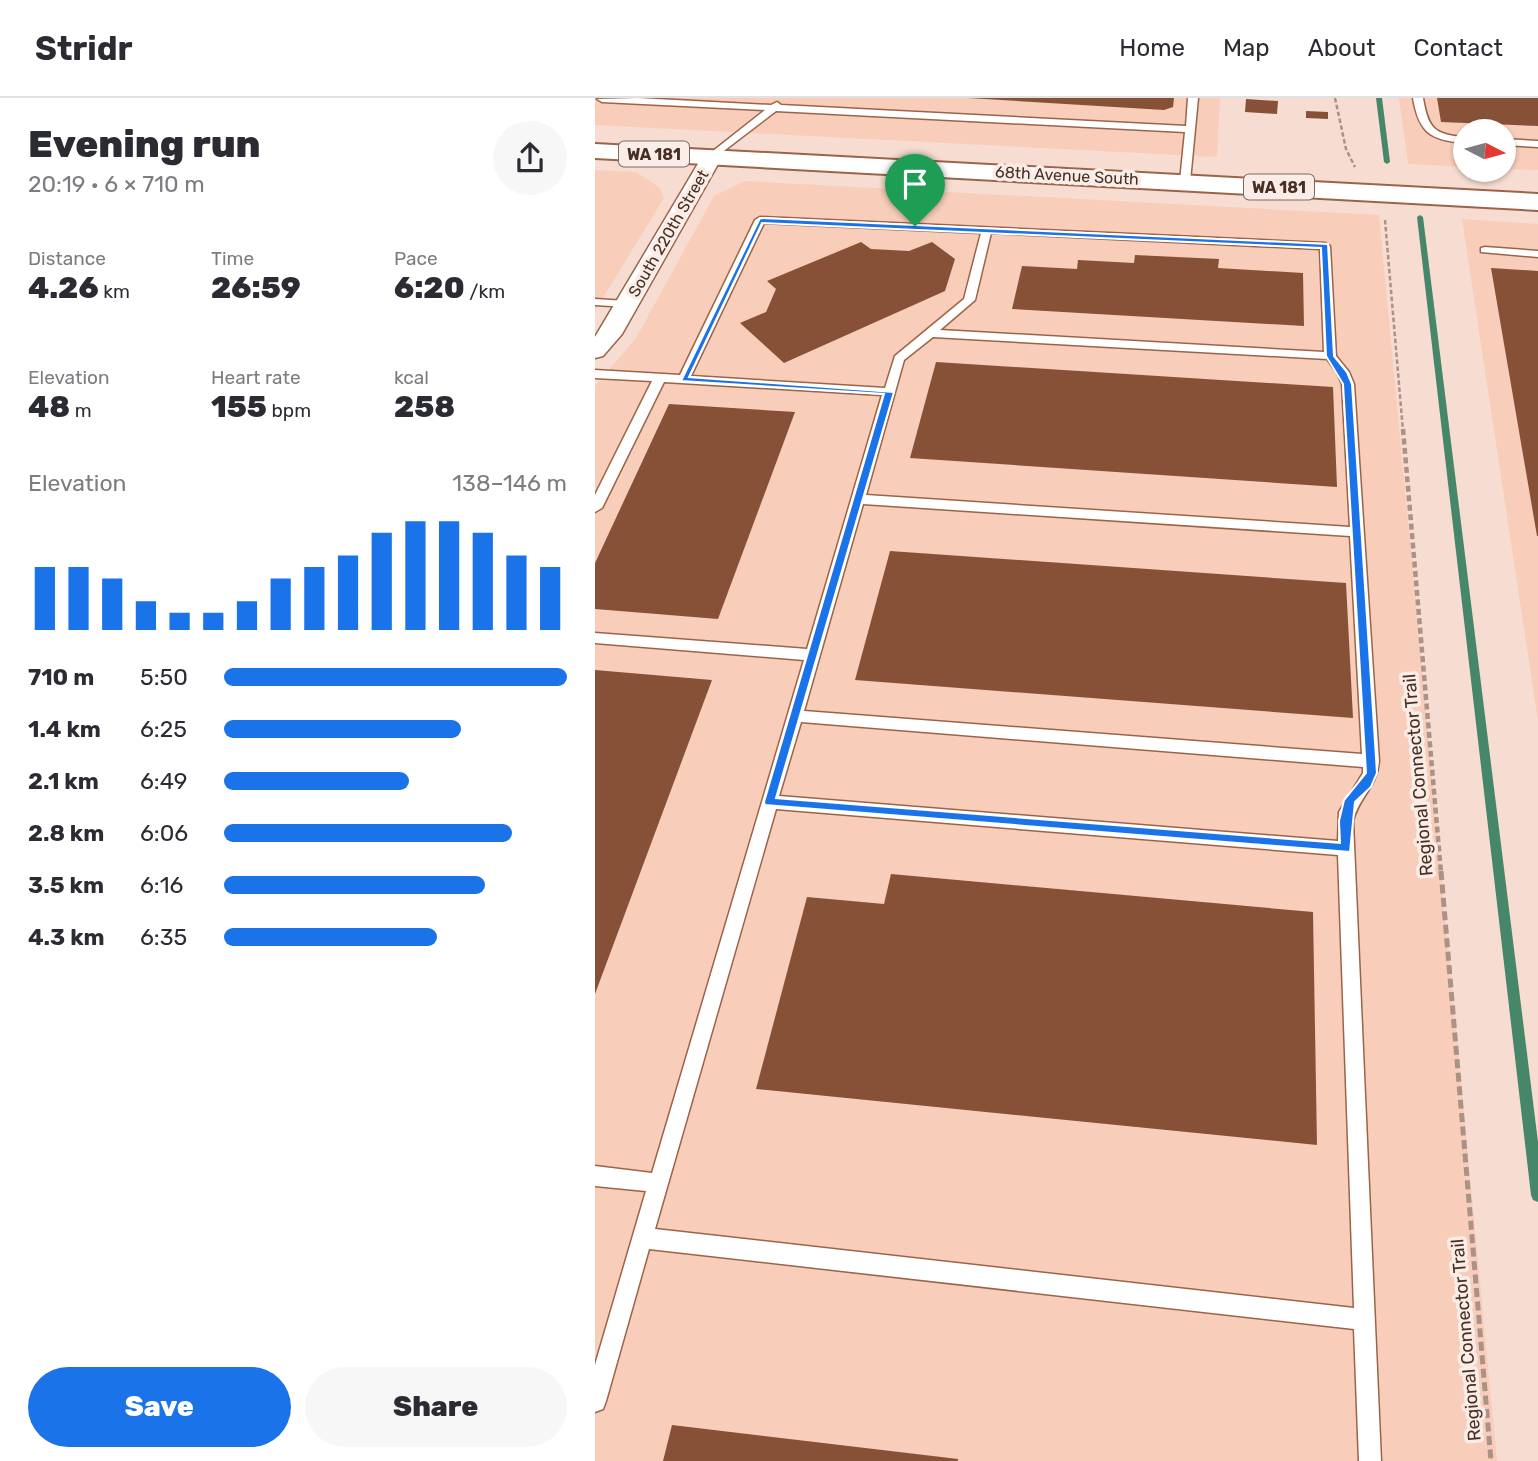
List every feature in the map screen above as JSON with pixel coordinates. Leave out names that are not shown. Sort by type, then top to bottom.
[{"type":"main road","name":"68th Avenue South","points":[[595,150],[1538,202]]},
{"type":"street","name":"South 220th Street","points":[[595,351],[627,304],[712,157]]},
{"type":"lane","name":"South 220th Street","points":[[712,157],[784,98]]},
{"type":"lane","points":[[1185,181],[1193,98]]},
{"type":"lane","points":[[1419,98],[1422,124],[1432,134],[1453,138]]},
{"type":"lane","points":[[602,99],[1190,129]]},
{"type":"lane","points":[[1516,143],[1538,144]]},
{"type":"lane","points":[[684,379],[760,220],[1325,246],[1330,356],[1343,372],[1347,384],[1371,761],[1367,784],[1350,800],[1345,821],[1370,1461]]},
{"type":"lane","points":[[595,1401],[899,359],[969,300],[987,230]]},
{"type":"lane","points":[[1485,250],[1538,254]]},
{"type":"lane","points":[[595,302],[627,304]]},
{"type":"lane","points":[[930,333],[1330,356]]},
{"type":"lane","points":[[595,374],[890,392]]},
{"type":"lane","points":[[595,508],[660,378]]},
{"type":"lane","points":[[858,499],[1357,532]]},
{"type":"lane","points":[[595,638],[813,655]]},
{"type":"lane","points":[[795,716],[1371,761]]},
{"type":"lane","points":[[769,802],[1346,849]]},
{"type":"lane","points":[[595,1176],[659,1183]]},
{"type":"lane","points":[[643,1238],[1365,1320]]},
{"type":"path","name":"Regional Connector Trail","points":[[1335,98],[1346,149],[1385,220],[1491,1461]]},
{"type":"shaded area","points":[[595,98],[1220,98],[1217,157],[595,125]]},
{"type":"shaded area","points":[[1399,98],[1538,98],[1538,170],[1516,169],[1516,119],[1453,119],[1453,166],[1408,164]]},
{"type":"shaded area","points":[[595,170],[636,172],[659,187],[664,198],[595,311]]},
{"type":"shaded area","points":[[745,181],[1379,215],[1497,1461],[595,1461],[595,386],[636,338],[714,196]]},
{"type":"shaded area","points":[[1462,219],[1538,224],[1538,721]]},
{"type":"building","points":[[968,98],[1174,98],[1173,107],[1164,110]]},
{"type":"building","points":[[1437,98],[1538,98],[1538,126],[1516,125],[1516,119],[1453,119],[1453,122],[1441,122]]},
{"type":"building","points":[[1246,99],[1278,101],[1277,114],[1245,112]]},
{"type":"building","points":[[1306,111],[1328,112],[1328,119],[1306,118]]},
{"type":"building","points":[[861,242],[871,249],[909,251],[932,242],[955,259],[945,291],[784,363],[740,323],[766,312],[776,289],[767,281]]},
{"type":"building","points":[[1135,255],[1219,259],[1218,268],[1303,273],[1304,326],[1012,309],[1022,266],[1077,269],[1078,260],[1134,263]]},
{"type":"building","points":[[1491,268],[1538,271],[1538,536],[1537,536]]},
{"type":"building","points":[[936,362],[1333,387],[1337,487],[910,458]]},
{"type":"building","points":[[669,404],[795,412],[718,619],[595,609],[595,563]]},
{"type":"building","points":[[890,551],[1346,583],[1353,718],[855,680]]},
{"type":"building","points":[[595,670],[712,680],[595,994]]},
{"type":"building","points":[[891,874],[1313,912],[1317,1145],[756,1089],[807,897],[884,904]]},
{"type":"building","points":[[672,1425],[958,1459],[958,1461],[663,1461]]},
{"type":"waterway","points":[[1379,98],[1387,162]]},
{"type":"waterway","points":[[1420,217],[1538,1195]]},
{"type":"route","points":[[760,220],[915,226],[1325,246],[1330,356],[1343,372],[1347,384],[1371,773],[1367,784],[1350,800],[1345,821],[1346,849],[769,802],[890,392],[684,379],[760,220]]}]
